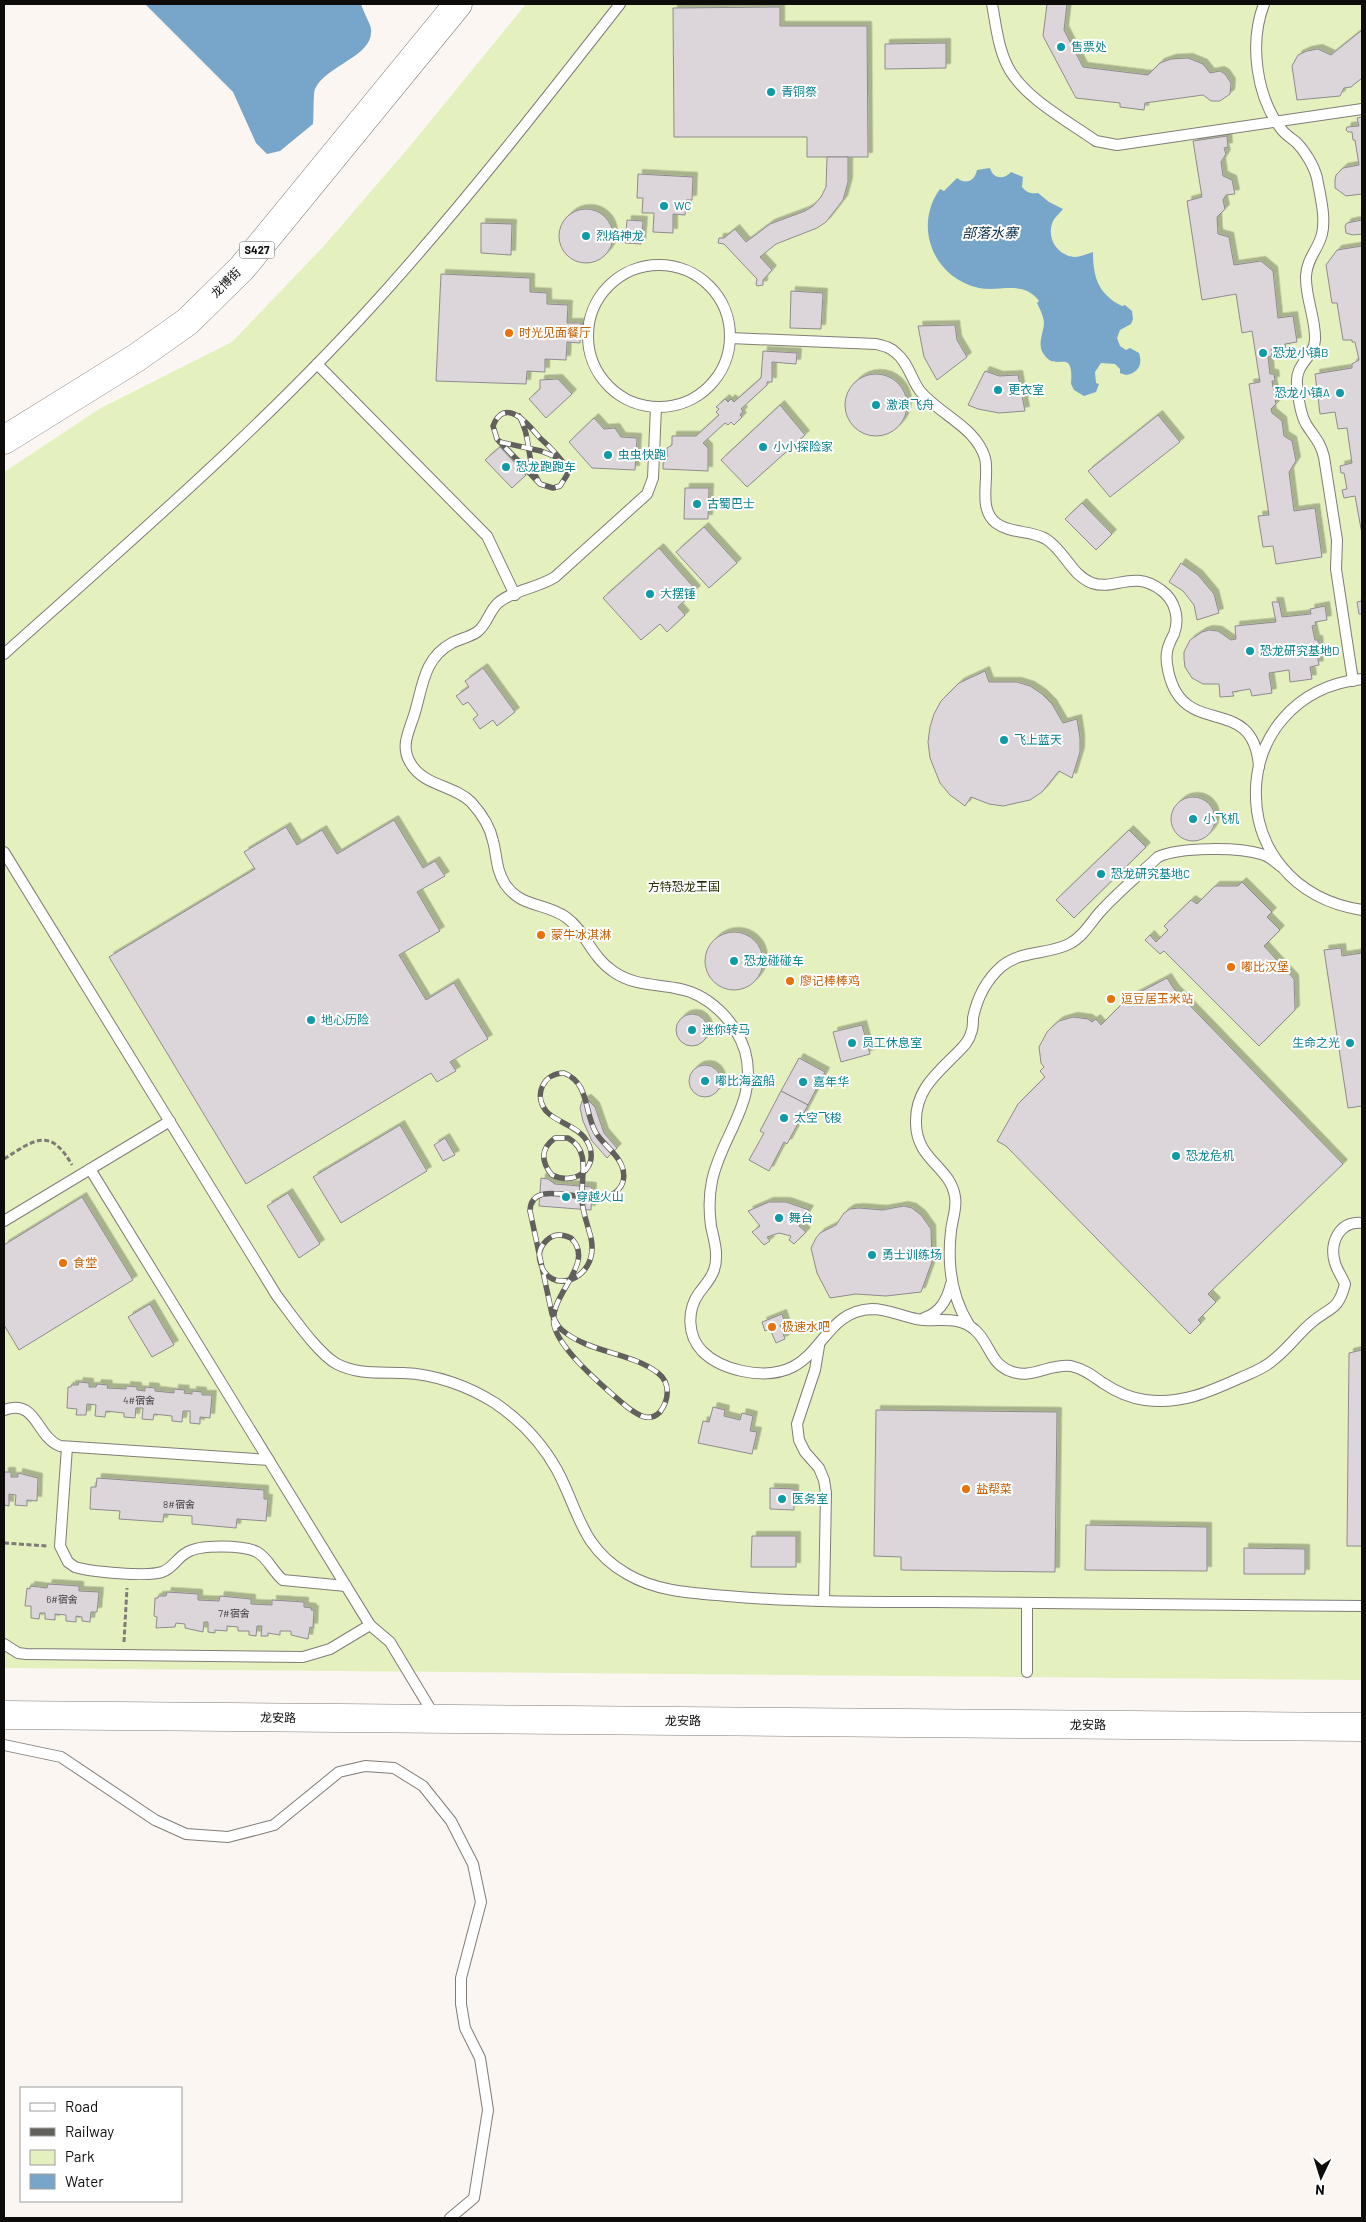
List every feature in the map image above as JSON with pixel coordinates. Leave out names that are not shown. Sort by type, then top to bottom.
[{"type":"main road","name":"龙博街","points":[[4,440],[136,358],[187,322],[242,268],[458,4]]},
{"type":"main road","name":"龙安路","points":[[4,1716],[1362,1727]]},
{"type":"lane","points":[[4,654],[165,511],[316,364],[389,288],[470,192],[620,4]]},
{"type":"lane","points":[[992,4],[1001,50],[1008,68],[1018,83],[1034,97],[1096,141],[1102,143],[1117,145],[1362,109]]},
{"type":"lane","points":[[1264,4],[1257,28],[1256,48],[1262,90],[1270,113],[1308,158],[1316,175],[1322,211],[1322,236],[1310,256],[1306,279],[1315,340],[1312,351],[1301,364],[1297,382],[1301,412],[1306,424],[1321,443],[1324,457],[1337,540],[1336,569],[1358,680],[1324,689],[1307,698],[1279,724],[1269,740],[1259,767],[1255,795],[1257,814],[1270,850],[1280,866]]},
{"type":"lane","points":[[653,266],[668,266],[696,276],[708,285],[725,309],[730,338],[723,367],[715,380],[705,390],[679,404],[656,407],[635,403],[622,397],[605,382],[593,363],[589,349],[590,320],[594,306],[613,282],[625,274],[653,266]]},
{"type":"lane","points":[[730,338],[876,344],[887,346],[897,353],[906,365],[912,380],[929,400],[967,431],[980,446],[986,469],[986,506],[995,522],[1012,530],[1046,539],[1056,547],[1073,570],[1093,583],[1104,585],[1125,580],[1150,583],[1169,596],[1176,613],[1176,624],[1166,652],[1167,663],[1176,692],[1193,708],[1242,727],[1255,744],[1259,767]]},
{"type":"lane","points":[[316,364],[487,536],[515,595]]},
{"type":"lane","points":[[656,407],[653,478],[647,494],[555,577],[500,602],[476,633],[455,641],[444,648],[427,667],[422,679],[414,716],[406,737],[405,748],[407,756],[412,766],[430,781],[468,798],[489,828],[497,866],[502,878],[509,889],[519,898],[532,905],[568,918],[576,926],[590,950],[614,972],[639,983],[674,988],[699,996],[716,1008],[731,1023],[743,1047],[746,1058],[747,1082],[741,1112],[724,1145],[713,1175],[709,1210],[716,1258],[714,1272],[693,1303],[690,1324],[692,1335],[705,1354],[732,1369],[762,1375],[793,1367],[807,1359],[836,1324],[846,1316],[859,1311],[881,1310],[916,1319],[958,1320],[969,1325]]},
{"type":"lane","points":[[1362,910],[1344,907],[1309,892],[1270,858],[1248,851],[1168,852],[1158,857],[1100,912],[1090,925],[1071,943],[1059,948],[1029,953],[1014,959],[991,977],[977,1002],[972,1033],[964,1046],[927,1083],[920,1095],[916,1111],[916,1138],[925,1154],[946,1177],[954,1193],[955,1209],[949,1246],[953,1292],[960,1312],[969,1325],[984,1339],[994,1360],[1001,1367],[1023,1375],[1052,1366],[1078,1368],[1105,1385],[1133,1397],[1164,1400],[1200,1396],[1261,1369],[1275,1360],[1317,1318],[1327,1314],[1335,1307],[1342,1297],[1345,1284],[1336,1265],[1333,1252],[1334,1241],[1340,1230],[1348,1225],[1362,1223]]},
{"type":"lane","points":[[4,852],[276,1296],[321,1350],[334,1363],[351,1370],[366,1373],[405,1373],[430,1376],[472,1390],[510,1414],[539,1442],[549,1456],[558,1472],[576,1517],[596,1548],[624,1572],[660,1588],[681,1592],[782,1601],[1362,1606]]},
{"type":"lane","points":[[4,1220],[170,1121]]},
{"type":"lane","points":[[90,1169],[370,1625],[390,1642],[437,1719]]},
{"type":"lane","points":[[916,1319],[927,1317],[942,1306],[952,1281]]},
{"type":"lane","points":[[819,1345],[815,1370],[797,1424],[799,1440],[824,1480],[826,1493],[824,1602]]},
{"type":"lane","points":[[4,1410],[14,1408],[29,1413],[50,1440],[67,1447],[269,1460]]},
{"type":"lane","points":[[67,1447],[60,1546],[68,1562],[75,1567],[128,1573],[161,1573],[168,1570],[187,1552],[207,1547],[257,1552],[265,1558],[276,1574],[283,1580],[346,1586]]},
{"type":"lane","points":[[1027,1603],[1027,1672]]},
{"type":"lane","points":[[4,1644],[18,1653],[26,1654],[303,1657],[330,1650],[370,1625]]},
{"type":"lane","points":[[4,1745],[61,1757],[155,1820],[186,1834],[228,1837],[274,1825],[339,1772],[365,1766],[394,1768],[423,1786],[451,1821],[473,1864],[481,1902],[473,1940],[461,1978],[461,2004],[465,2028],[480,2058],[488,2110],[474,2198],[450,2218]]},
{"type":"path","points":[[4,1159],[36,1141],[54,1143],[61,1147],[78,1176]]},
{"type":"path","points":[[4,1543],[60,1546]]},
{"type":"path","points":[[123,1655],[128,1573]]},
{"type":"green space","name":"方特恐龙王国","points":[[526,4],[1362,4],[1362,1680],[4,1668],[4,472],[99,409],[232,342],[323,247],[411,145]]},
{"type":"water","points":[[145,4],[361,4],[371,27],[370,39],[358,54],[321,80],[315,89],[313,124],[280,151],[267,154],[256,143],[233,92]]},
{"type":"water","name":"部落水寨","points":[[990,168],[991,172],[999,177],[1008,175],[1011,172],[1023,177],[1022,187],[1026,191],[1038,193],[1049,202],[1063,209],[1054,219],[1051,227],[1054,244],[1062,253],[1068,256],[1082,256],[1093,252],[1094,269],[1098,284],[1107,296],[1122,306],[1125,305],[1132,311],[1133,319],[1131,324],[1120,330],[1117,338],[1120,346],[1126,350],[1130,348],[1139,353],[1140,365],[1134,372],[1126,375],[1120,373],[1120,369],[1115,364],[1101,363],[1095,372],[1096,383],[1099,384],[1096,392],[1084,396],[1074,390],[1071,384],[1070,365],[1067,362],[1053,362],[1043,353],[1041,342],[1044,322],[1037,303],[1039,301],[1033,295],[1019,289],[979,288],[963,282],[950,274],[939,262],[932,249],[928,234],[928,219],[932,203],[940,189],[944,191],[957,178],[970,181],[977,170]]},
{"type":"building","name":"售票处","points":[[1047,4],[1067,4],[1064,30],[1083,67],[1148,75],[1160,63],[1171,59],[1188,58],[1203,64],[1210,73],[1220,71],[1225,74],[1231,83],[1230,94],[1220,101],[1211,101],[1203,95],[1145,103],[1144,110],[1120,107],[1120,103],[1076,98],[1043,36]]},
{"type":"building","name":"青铜祭","points":[[780,7],[780,26],[867,26],[868,157],[807,157],[807,137],[674,137],[673,8]]},
{"type":"building","points":[[1362,30],[1362,78],[1351,87],[1344,88],[1340,96],[1297,100],[1292,66],[1298,55],[1318,49],[1331,55]]},
{"type":"building","points":[[946,43],[946,68],[885,69],[885,44]]},
{"type":"building","points":[[1362,117],[1362,194],[1346,196],[1335,188],[1336,175],[1343,168],[1359,165],[1355,140],[1353,140],[1352,132],[1346,130],[1347,127],[1359,126],[1357,118]]},
{"type":"building","name":"恐龙小镇B","points":[[1227,136],[1228,147],[1224,148],[1226,154],[1221,162],[1223,176],[1232,180],[1235,194],[1226,195],[1223,200],[1225,209],[1217,217],[1218,234],[1229,237],[1234,265],[1261,261],[1273,271],[1278,318],[1293,316],[1297,342],[1285,344],[1286,348],[1271,349],[1272,356],[1268,357],[1270,374],[1274,374],[1275,381],[1272,381],[1276,404],[1271,409],[1272,413],[1282,421],[1284,436],[1292,441],[1296,461],[1289,472],[1294,511],[1315,508],[1322,557],[1276,564],[1273,546],[1263,547],[1258,516],[1269,515],[1249,384],[1260,382],[1252,331],[1242,333],[1236,294],[1202,300],[1187,201],[1202,197],[1193,141]]},
{"type":"building","points":[[827,157],[848,157],[848,182],[843,200],[826,222],[817,228],[776,244],[760,257],[772,270],[763,280],[763,285],[756,285],[757,279],[724,244],[718,243],[719,238],[724,238],[735,229],[746,242],[770,224],[805,211],[813,206],[821,197],[826,187]]},
{"type":"building","name":"WC","points":[[638,174],[693,177],[692,200],[686,200],[685,215],[673,214],[673,233],[653,232],[654,213],[642,213],[643,198],[637,198]]},
{"type":"building","name":"烈焰神龙","points":[[586,209],[596,211],[605,217],[611,226],[613,236],[611,246],[605,255],[596,261],[586,263],[576,261],[567,255],[561,246],[559,236],[561,226],[567,217],[576,211]]},
{"type":"building","points":[[627,220],[643,221],[641,244],[625,243]]},
{"type":"building","points":[[1362,220],[1362,234],[1353,235],[1346,233],[1345,226],[1347,223]]},
{"type":"building","points":[[481,223],[512,224],[511,255],[481,253]]},
{"type":"building","name":"恐龙小镇A","points":[[1362,246],[1362,534],[1355,496],[1344,498],[1342,490],[1347,489],[1344,473],[1341,473],[1340,466],[1352,463],[1347,428],[1338,429],[1335,412],[1320,414],[1315,374],[1352,368],[1352,364],[1359,360],[1355,342],[1343,340],[1337,303],[1332,303],[1326,265],[1337,250]]},
{"type":"building","name":"时光见面餐厅","points":[[441,274],[530,278],[530,292],[547,293],[547,304],[568,305],[567,323],[581,323],[580,343],[567,342],[566,360],[545,359],[545,372],[527,371],[526,384],[436,381]]},
{"type":"building","points":[[791,291],[823,293],[821,329],[790,328]]},
{"type":"building","points":[[955,325],[957,340],[967,357],[937,380],[924,357],[918,326]]},
{"type":"building","points":[[763,351],[797,353],[796,364],[772,362],[772,382],[767,382],[767,385],[741,409],[743,411],[740,415],[742,417],[734,425],[731,422],[728,425],[725,423],[703,443],[708,448],[708,471],[663,469],[663,463],[667,460],[667,448],[672,445],[672,436],[696,436],[719,415],[716,412],[719,409],[716,407],[725,399],[728,402],[731,399],[734,402],[761,378]]},
{"type":"building","name":"更衣室","points":[[985,371],[999,376],[1018,375],[1025,411],[999,413],[968,405]]},
{"type":"building","name":"激浪飞舟","points":[[876,374],[888,377],[898,383],[904,393],[907,405],[904,417],[898,427],[888,433],[876,436],[864,433],[854,427],[848,417],[845,405],[848,393],[854,383],[864,377]]},
{"type":"building","points":[[558,379],[572,394],[546,418],[529,399],[540,389],[540,380]]},
{"type":"building","name":"小小探险家","points":[[780,405],[805,435],[747,487],[721,460]]},
{"type":"building","points":[[1158,415],[1180,442],[1110,497],[1088,471]]},
{"type":"building","name":"虫虫快跑","points":[[594,418],[604,429],[615,428],[621,437],[637,438],[635,470],[592,468],[569,442]]},
{"type":"building","name":"恐龙跑跑车","points":[[500,447],[526,475],[512,488],[485,460]]},
{"type":"building","name":"古蜀巴士","points":[[685,488],[709,488],[708,519],[684,519]]},
{"type":"building","points":[[1082,503],[1112,534],[1096,550],[1065,519]]},
{"type":"building","points":[[704,527],[737,563],[709,588],[676,552]]},
{"type":"building","name":"大摆锤","points":[[659,548],[696,590],[678,607],[685,615],[667,632],[660,624],[641,640],[603,598]]},
{"type":"building","points":[[1181,563],[1198,575],[1214,594],[1219,613],[1197,620],[1194,605],[1183,591],[1169,582]]},
{"type":"building","points":[[1362,601],[1362,614],[1359,614],[1357,602]]},
{"type":"building","name":"恐龙研究基地D","points":[[1272,602],[1279,602],[1282,617],[1311,614],[1310,609],[1325,606],[1327,620],[1315,622],[1316,625],[1312,626],[1315,640],[1318,640],[1319,649],[1316,649],[1319,665],[1310,667],[1312,679],[1290,682],[1289,670],[1269,673],[1272,693],[1252,696],[1250,689],[1232,692],[1234,696],[1220,697],[1219,684],[1203,684],[1192,678],[1185,667],[1184,659],[1184,652],[1190,640],[1209,630],[1218,631],[1231,640],[1236,639],[1235,626],[1276,622]]},
{"type":"building","points":[[483,668],[515,712],[497,726],[493,720],[480,729],[473,719],[478,715],[468,702],[463,705],[456,696],[469,687],[465,681]]},
{"type":"building","name":"飞上蓝天","points":[[985,671],[989,682],[1017,682],[1030,686],[1042,694],[1052,704],[1063,723],[1077,719],[1080,752],[1072,778],[1059,771],[1042,792],[1030,800],[1003,806],[989,804],[971,797],[965,806],[950,795],[940,783],[930,758],[928,742],[934,714],[941,701],[959,683]]},
{"type":"building","name":"小飞机","points":[[1193,797],[1205,801],[1211,807],[1215,819],[1211,831],[1205,837],[1193,841],[1181,837],[1175,831],[1171,819],[1175,807],[1181,801]]},
{"type":"building","name":"地心历险","points":[[394,820],[423,868],[435,861],[445,876],[417,892],[440,931],[399,955],[426,1000],[454,983],[488,1039],[450,1062],[456,1071],[437,1082],[431,1073],[246,1184],[109,957],[255,869],[244,852],[286,827],[297,845],[322,830],[337,854]]},
{"type":"building","name":"恐龙研究基地C","points":[[1129,830],[1146,847],[1074,918],[1056,900]]},
{"type":"building","name":"嘟比汉堡","points":[[1242,882],[1272,912],[1267,917],[1280,930],[1264,946],[1294,979],[1295,1010],[1259,1046],[1164,951],[1160,954],[1145,940],[1150,935],[1156,942],[1168,930],[1164,926],[1191,900],[1197,904],[1215,886],[1238,886]]},
{"type":"building","name":"恐龙碰碰车","points":[[734,932],[745,934],[758,945],[763,961],[761,972],[750,985],[734,990],[723,988],[710,977],[705,961],[707,950],[718,937]]},
{"type":"building","name":"生命之光","points":[[1341,948],[1342,956],[1362,953],[1362,1106],[1348,1108],[1324,950]]},
{"type":"building","name":"恐龙危机","points":[[1167,978],[1174,989],[1343,1164],[1208,1294],[1216,1302],[1198,1320],[1201,1323],[1190,1334],[1006,1146],[997,1141],[1018,1104],[1045,1077],[1040,1071],[1044,1067],[1041,1063],[1039,1047],[1047,1032],[1053,1026],[1059,1021],[1073,1017],[1088,1019],[1092,1022],[1096,1019],[1101,1025],[1127,999]]},
{"type":"building","name":"迷你转马","points":[[692,1014],[703,1019],[708,1030],[703,1041],[692,1046],[681,1041],[676,1030],[681,1019]]},
{"type":"building","name":"员工休息室","points":[[862,1025],[870,1054],[841,1062],[833,1032]]},
{"type":"building","name":"嘉年华","points":[[799,1058],[825,1072],[808,1105],[781,1091]]},
{"type":"building","name":"嘟比海盗船","points":[[705,1065],[711,1066],[716,1070],[720,1075],[720,1087],[716,1092],[711,1096],[705,1097],[699,1096],[694,1092],[690,1087],[689,1081],[690,1075],[694,1070],[699,1066]]},
{"type":"building","name":"太空飞梭","points":[[781,1091],[808,1105],[787,1144],[784,1142],[769,1171],[749,1160],[764,1133],[760,1131]]},
{"type":"building","points":[[587,1099],[595,1107],[604,1133],[617,1148],[607,1158],[592,1141],[583,1121],[580,1108],[582,1101]]},
{"type":"building","points":[[400,1125],[427,1171],[341,1223],[313,1177]]},
{"type":"building","points":[[445,1138],[455,1155],[443,1161],[434,1145]]},
{"type":"building","name":"穿越火山","points":[[541,1178],[548,1179],[555,1184],[592,1187],[591,1210],[539,1206]]},
{"type":"building","points":[[288,1193],[320,1244],[299,1258],[267,1206]]},
{"type":"building","name":"食堂","points":[[82,1197],[133,1280],[19,1350],[4,1325],[4,1245]]},
{"type":"building","name":"舞台","points":[[769,1202],[786,1202],[809,1210],[799,1226],[806,1232],[794,1244],[789,1240],[791,1236],[779,1233],[767,1237],[770,1241],[764,1245],[752,1232],[760,1226],[748,1211]]},
{"type":"building","name":"勇士训练场","points":[[904,1206],[912,1208],[921,1215],[931,1229],[932,1262],[921,1292],[886,1296],[856,1294],[830,1298],[817,1273],[811,1248],[820,1233],[836,1225],[844,1213],[850,1209],[882,1210]]},
{"type":"building","points":[[150,1304],[174,1345],[152,1357],[128,1317]]},
{"type":"building","name":"极速水吧","points":[[782,1314],[785,1323],[780,1325],[785,1339],[776,1343],[770,1329],[765,1331],[762,1322]]},
{"type":"building","points":[[1362,1350],[1362,1546],[1347,1546],[1349,1353]]},
{"type":"building","points":[[79,1382],[89,1383],[89,1387],[96,1387],[97,1384],[108,1385],[107,1388],[126,1389],[126,1386],[137,1387],[137,1390],[145,1391],[145,1387],[155,1388],[155,1391],[174,1393],[174,1389],[185,1390],[184,1393],[192,1394],[192,1391],[202,1392],[202,1395],[212,1395],[210,1418],[200,1417],[200,1424],[190,1423],[190,1411],[183,1411],[182,1422],[172,1421],[172,1416],[154,1414],[153,1420],[142,1419],[143,1408],[136,1408],[135,1418],[124,1417],[124,1413],[106,1411],[105,1417],[95,1416],[96,1405],[87,1404],[86,1415],[76,1415],[77,1409],[67,1408],[68,1387],[78,1385]]},
{"type":"building","points":[[713,1407],[725,1410],[724,1416],[740,1420],[742,1413],[753,1416],[750,1431],[757,1432],[752,1454],[698,1443],[703,1421],[709,1422]]},
{"type":"building","name":"盐帮菜","points":[[876,1410],[1057,1412],[1055,1572],[901,1570],[901,1557],[874,1556]]},
{"type":"building","points":[[4,1472],[11,1472],[11,1477],[18,1477],[18,1473],[38,1478],[37,1501],[27,1500],[27,1506],[15,1505],[16,1495],[9,1494],[9,1506],[4,1505]]},
{"type":"building","points":[[97,1478],[264,1490],[264,1499],[268,1499],[266,1521],[237,1519],[236,1528],[192,1524],[192,1516],[164,1514],[163,1522],[119,1519],[120,1511],[90,1509],[91,1487],[96,1487]]},
{"type":"building","name":"医务室","points":[[770,1488],[794,1489],[794,1510],[770,1509]]},
{"type":"building","points":[[1086,1525],[1207,1527],[1207,1571],[1085,1570]]},
{"type":"building","points":[[752,1536],[796,1536],[796,1567],[751,1567]]},
{"type":"building","points":[[1244,1548],[1305,1549],[1305,1574],[1244,1574]]},
{"type":"building","points":[[48,1584],[79,1586],[79,1591],[99,1592],[97,1612],[91,1612],[90,1622],[82,1621],[82,1617],[76,1616],[76,1622],[66,1621],[66,1615],[55,1614],[55,1620],[45,1619],[45,1613],[40,1613],[39,1619],[31,1618],[31,1606],[25,1606],[27,1588],[30,1589],[30,1586],[47,1588]]},
{"type":"building","points":[[167,1592],[198,1594],[198,1600],[219,1601],[220,1596],[251,1599],[251,1604],[272,1605],[272,1600],[304,1602],[304,1607],[314,1610],[313,1628],[310,1627],[308,1639],[291,1635],[291,1631],[280,1631],[280,1635],[268,1633],[268,1636],[261,1636],[262,1626],[257,1626],[256,1636],[249,1635],[249,1631],[238,1631],[238,1627],[227,1626],[227,1631],[215,1630],[215,1633],[208,1632],[208,1622],[204,1622],[203,1632],[185,1628],[185,1624],[176,1623],[175,1627],[156,1628],[157,1617],[154,1616],[155,1598],[166,1596]]},
{"type":"railway","points":[[519,416],[523,424],[526,432],[532,467],[540,484],[553,488],[560,486],[567,475],[567,468],[555,452],[530,426],[523,420],[517,416],[504,413],[498,417],[493,426],[497,439],[540,484]]},
{"type":"railway","points":[[500,442],[541,451],[556,457]]},
{"type":"railway","points":[[660,1412],[652,1417],[644,1417],[627,1407],[596,1380],[574,1357],[558,1335],[554,1325],[554,1313],[558,1302],[570,1280],[575,1269],[578,1258],[577,1248],[571,1238],[558,1235],[549,1238],[541,1248],[539,1253],[539,1255],[539,1258],[540,1261],[545,1272],[553,1279],[562,1281],[572,1279],[581,1273],[588,1265],[592,1253],[591,1238],[582,1201],[582,1193],[583,1175],[583,1166],[580,1150],[568,1138],[555,1138],[550,1142],[545,1151],[544,1160],[552,1175],[562,1178],[571,1178],[579,1175],[586,1170],[590,1163],[589,1146],[584,1137],[575,1129],[550,1115],[542,1104],[541,1092],[543,1086],[546,1081],[557,1074],[564,1073],[578,1083],[585,1098],[595,1131],[618,1159],[624,1177],[619,1189],[610,1196],[597,1198],[583,1197],[568,1195],[554,1193],[542,1195],[533,1200],[530,1211],[552,1314],[553,1316],[554,1318],[555,1321],[556,1323],[560,1328],[573,1338],[635,1361],[658,1373],[667,1387],[667,1397],[660,1412]]},
{"type":"place","name":"售票处","points":[[1061,47]]},
{"type":"place","name":"青铜祭","points":[[771,92]]},
{"type":"place","name":"WC","points":[[664,206]]},
{"type":"place","name":"烈焰神龙","points":[[586,236]]},
{"type":"place","name":"时光见面餐厅","points":[[509,333]]},
{"type":"place","name":"恐龙小镇B","points":[[1263,353]]},
{"type":"place","name":"更衣室","points":[[998,390]]},
{"type":"place","name":"恐龙小镇A","points":[[1340,393]]},
{"type":"place","name":"激浪飞舟","points":[[876,405]]},
{"type":"place","name":"小小探险家","points":[[763,447]]},
{"type":"place","name":"虫虫快跑","points":[[608,455]]},
{"type":"place","name":"恐龙跑跑车","points":[[506,467]]},
{"type":"place","name":"古蜀巴士","points":[[697,504]]},
{"type":"place","name":"大摆锤","points":[[650,594]]},
{"type":"place","name":"恐龙研究基地D","points":[[1250,651]]},
{"type":"place","name":"飞上蓝天","points":[[1004,740]]},
{"type":"place","name":"小飞机","points":[[1193,819]]},
{"type":"place","name":"恐龙研究基地C","points":[[1101,874]]},
{"type":"place","name":"蒙牛冰淇淋","points":[[541,935]]},
{"type":"place","name":"恐龙碰碰车","points":[[734,961]]},
{"type":"place","name":"嘟比汉堡","points":[[1231,967]]},
{"type":"place","name":"廖记棒棒鸡","points":[[790,981]]},
{"type":"place","name":"逗豆居玉米站","points":[[1111,999]]},
{"type":"place","name":"地心历险","points":[[311,1020]]},
{"type":"place","name":"迷你转马","points":[[692,1030]]},
{"type":"place","name":"员工休息室","points":[[852,1043]]},
{"type":"place","name":"生命之光","points":[[1350,1043]]},
{"type":"place","name":"嘟比海盗船","points":[[705,1081]]},
{"type":"place","name":"嘉年华","points":[[803,1082]]},
{"type":"place","name":"太空飞梭","points":[[784,1118]]},
{"type":"place","name":"恐龙危机","points":[[1176,1156]]},
{"type":"place","name":"穿越火山","points":[[566,1197]]},
{"type":"place","name":"舞台","points":[[779,1218]]},
{"type":"place","name":"勇士训练场","points":[[872,1255]]},
{"type":"place","name":"食堂","points":[[63,1263]]},
{"type":"place","name":"极速水吧","points":[[772,1327]]},
{"type":"place","name":"盐帮菜","points":[[966,1489]]},
{"type":"place","name":"医务室","points":[[782,1499]]}]
